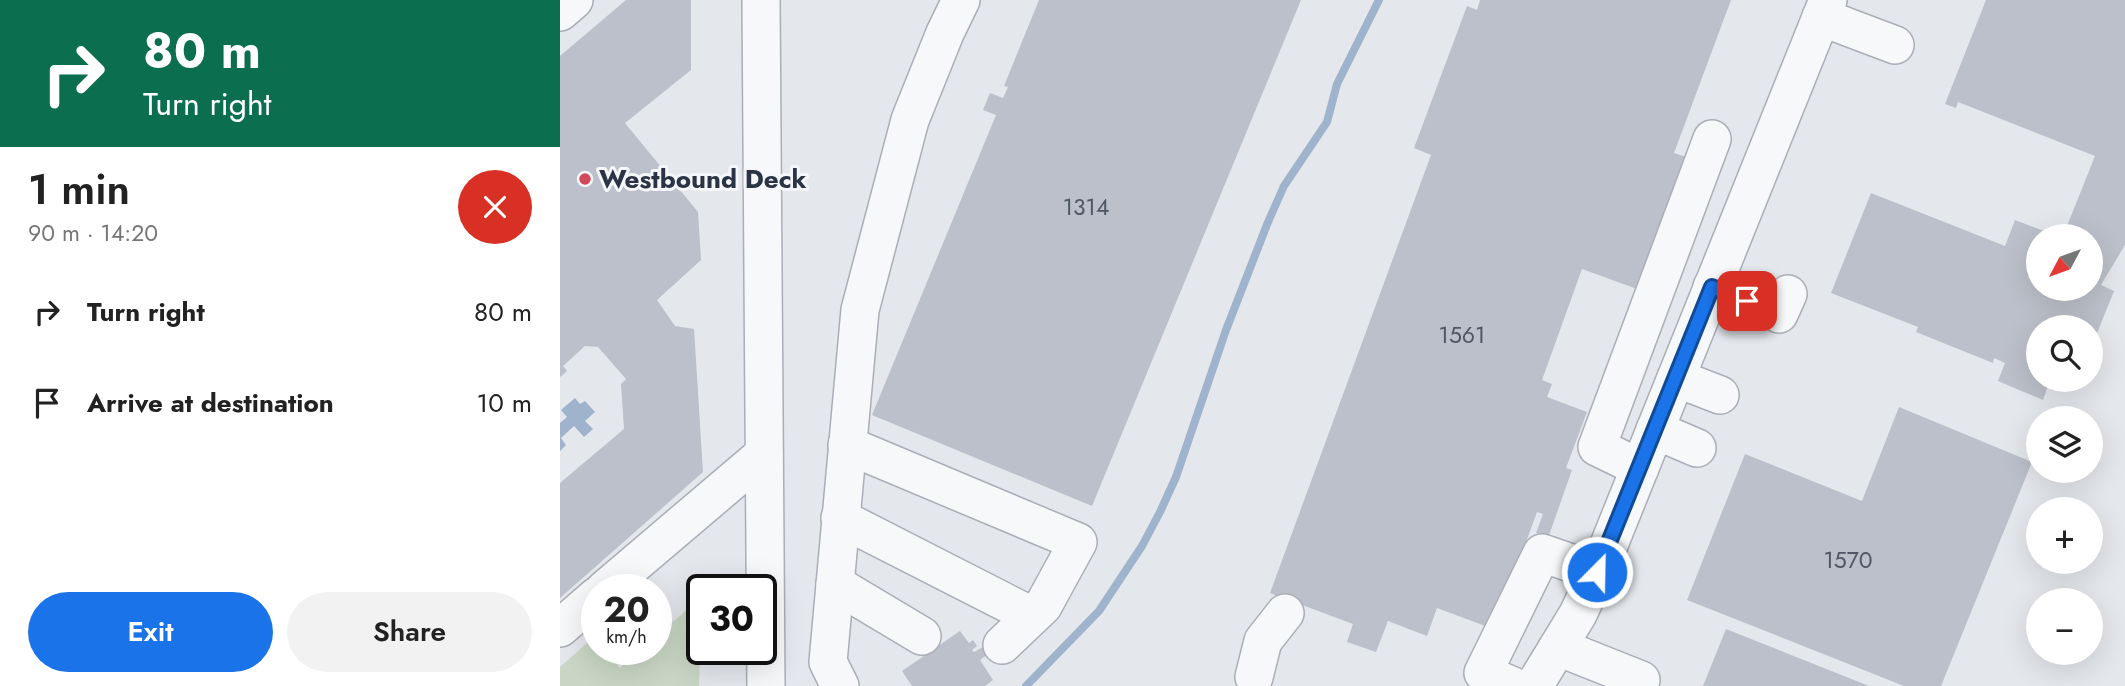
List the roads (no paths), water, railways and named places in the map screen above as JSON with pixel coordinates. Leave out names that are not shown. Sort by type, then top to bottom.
[{"type":"street","points":[[560,12],[574,0]]},
{"type":"street","points":[[761,0],[766,686]]},
{"type":"street","points":[[840,686],[828,662],[859,310],[910,120],[961,0]]},
{"type":"street","points":[[1534,686],[1578,614],[1597,572],[1824,8],[1895,45]]},
{"type":"street","points":[[1640,468],[1597,447],[1712,139]]},
{"type":"street","points":[[1690,200],[1741,215]]},
{"type":"street","points":[[1712,287],[1771,303]]},
{"type":"street","points":[[1676,378],[1720,395]]},
{"type":"street","points":[[1655,430],[1697,448]]},
{"type":"street","points":[[847,445],[1078,542],[1042,606],[1002,645]]},
{"type":"street","points":[[623,574],[764,454]]},
{"type":"street","points":[[841,518],[1032,616]]},
{"type":"street","points":[[1490,682],[1542,553],[1597,572]]},
{"type":"street","points":[[835,584],[922,636]]},
{"type":"street","points":[[560,628],[581,610]]},
{"type":"street","points":[[1254,677],[1263,641],[1285,613]]},
{"type":"street","points":[[1558,648],[1641,680]]},
{"type":"water","points":[[575,398],[580,404],[585,401],[595,412],[585,421],[593,429],[584,437],[574,426],[561,438],[566,445],[560,451],[560,423],[567,417],[561,410]]},
{"type":"waterway","points":[[1026,686],[1099,611],[1142,546],[1160,512],[1176,477],[1226,330],[1268,222],[1284,186],[1327,122],[1337,84],[1379,0]]},
{"type":"place","name":"Westbound Deck","points":[[585,179]]}]
